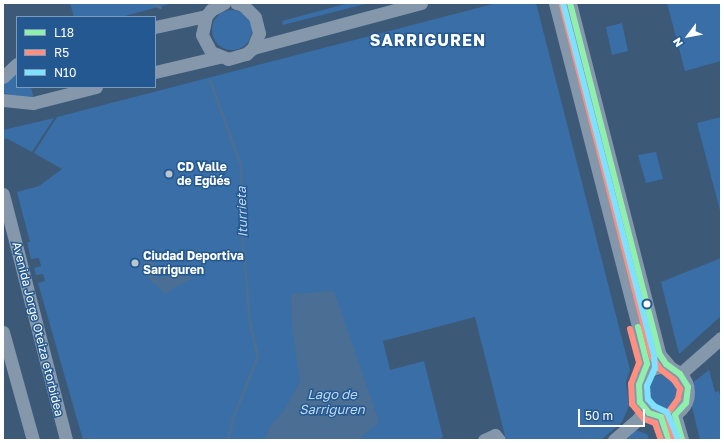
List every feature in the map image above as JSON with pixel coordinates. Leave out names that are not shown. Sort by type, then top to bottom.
[{"type":"street","points":[[219,57],[211,52],[202,35],[206,16],[211,10],[224,3]]},
{"type":"street","points":[[156,72],[219,57],[238,58],[253,48],[421,3]]},
{"type":"street","points":[[555,3],[646,358],[644,376],[639,385],[638,394],[644,410],[661,418],[675,415],[686,403],[688,396],[685,380],[660,355],[570,3]]},
{"type":"street","points":[[244,4],[255,17],[258,24],[257,41],[253,48]]},
{"type":"street","points":[[156,27],[206,16]]},
{"type":"street","points":[[3,77],[16,65]]},
{"type":"street","points":[[3,100],[34,103],[92,88]]},
{"type":"street","name":"Avenida Jorge Oteiza etorbidea","points":[[3,194],[66,440]]},
{"type":"street","points":[[3,332],[33,440]]},
{"type":"street","points":[[644,376],[659,367],[676,371],[721,338]]},
{"type":"street","points":[[614,440],[638,419],[644,410]]},
{"type":"street","points":[[675,415],[682,440]]},
{"type":"street","points":[[661,418],[669,440]]},
{"type":"street","points":[[484,440],[494,435],[500,440]]},
{"type":"shaded area","points":[[70,3],[173,3],[125,16],[74,16]]},
{"type":"shaded area","points":[[349,3],[369,3],[283,25],[282,21]]},
{"type":"shaded area","points":[[497,3],[536,3],[630,370],[626,382],[629,406],[622,422],[601,440],[506,440],[475,317],[383,341],[390,370],[424,361],[443,437],[439,440],[83,440],[38,283],[45,281],[43,274],[36,275],[34,268],[41,266],[39,258],[31,259],[27,242],[30,242],[17,192],[39,186],[62,169],[34,153],[57,117]]},
{"type":"shaded area","points":[[560,3],[564,3],[651,341],[647,341]]},
{"type":"shaded area","points":[[667,3],[721,3],[721,61],[685,71]]},
{"type":"shaded area","points":[[236,10],[243,13],[249,19],[252,30],[251,38],[243,47],[236,50],[228,50],[221,47],[213,38],[212,26],[215,19],[224,11]]},
{"type":"shaded area","points":[[622,23],[628,51],[612,55],[606,27]]},
{"type":"shaded area","points":[[16,71],[16,88],[31,88],[34,99],[3,93],[3,84]]},
{"type":"shaded area","points":[[721,117],[721,214],[697,123]]},
{"type":"shaded area","points":[[54,118],[32,152],[6,138],[4,140],[3,130]]},
{"type":"shaded area","points":[[656,152],[663,179],[646,183],[638,155]]},
{"type":"shaded area","points":[[721,258],[721,316],[679,354],[661,282]]},
{"type":"shaded area","points":[[709,370],[715,392],[719,391],[721,400],[721,440],[700,440],[691,403],[691,384]]},
{"type":"shaded area","points":[[663,375],[669,376],[675,380],[679,386],[679,398],[675,404],[669,408],[663,409],[657,408],[651,404],[647,398],[646,392],[647,386],[651,380],[657,376]]},
{"type":"shaded area","points":[[635,430],[647,434],[649,440],[624,440]]},
{"type":"water","points":[[150,255],[159,279],[172,265],[192,278],[165,294],[140,269]]},
{"type":"water","name":"Lago de Sarriguren","points":[[334,291],[379,422],[358,440],[265,440],[268,429],[285,409],[300,381],[292,326],[291,294]]},
{"type":"waterway","name":"Iturrieta","points":[[153,3],[160,7]]},
{"type":"waterway","name":"Iturrieta","points":[[210,80],[241,165],[242,233],[250,322],[258,356],[234,416],[228,440]]},
{"type":"transit line","name":"N10","points":[[563,3],[654,356],[655,368],[647,386],[648,399],[654,406],[667,412],[677,437]]},
{"type":"transit line","name":"L18","points":[[570,3],[660,355],[666,364],[680,374],[688,387],[686,403],[675,415],[682,440]]},
{"type":"transit line","name":"R5","points":[[562,5],[652,357],[660,369],[674,380],[680,389],[678,399],[667,414],[674,440]]},
{"type":"transit line","name":"L18","points":[[638,327],[647,364],[639,385],[640,402],[649,413],[661,417],[669,440]]},
{"type":"transit line","name":"R5","points":[[630,329],[639,363],[631,384],[632,404],[644,419],[655,423],[661,440]]},
{"type":"place","name":"CD Valle de Egüés","points":[[169,174]]},
{"type":"place","name":"Ciudad Deportiva Sarriguren","points":[[135,263]]},
{"type":"district","name":"SARRIGUREN","points":[[428,40]]}]
